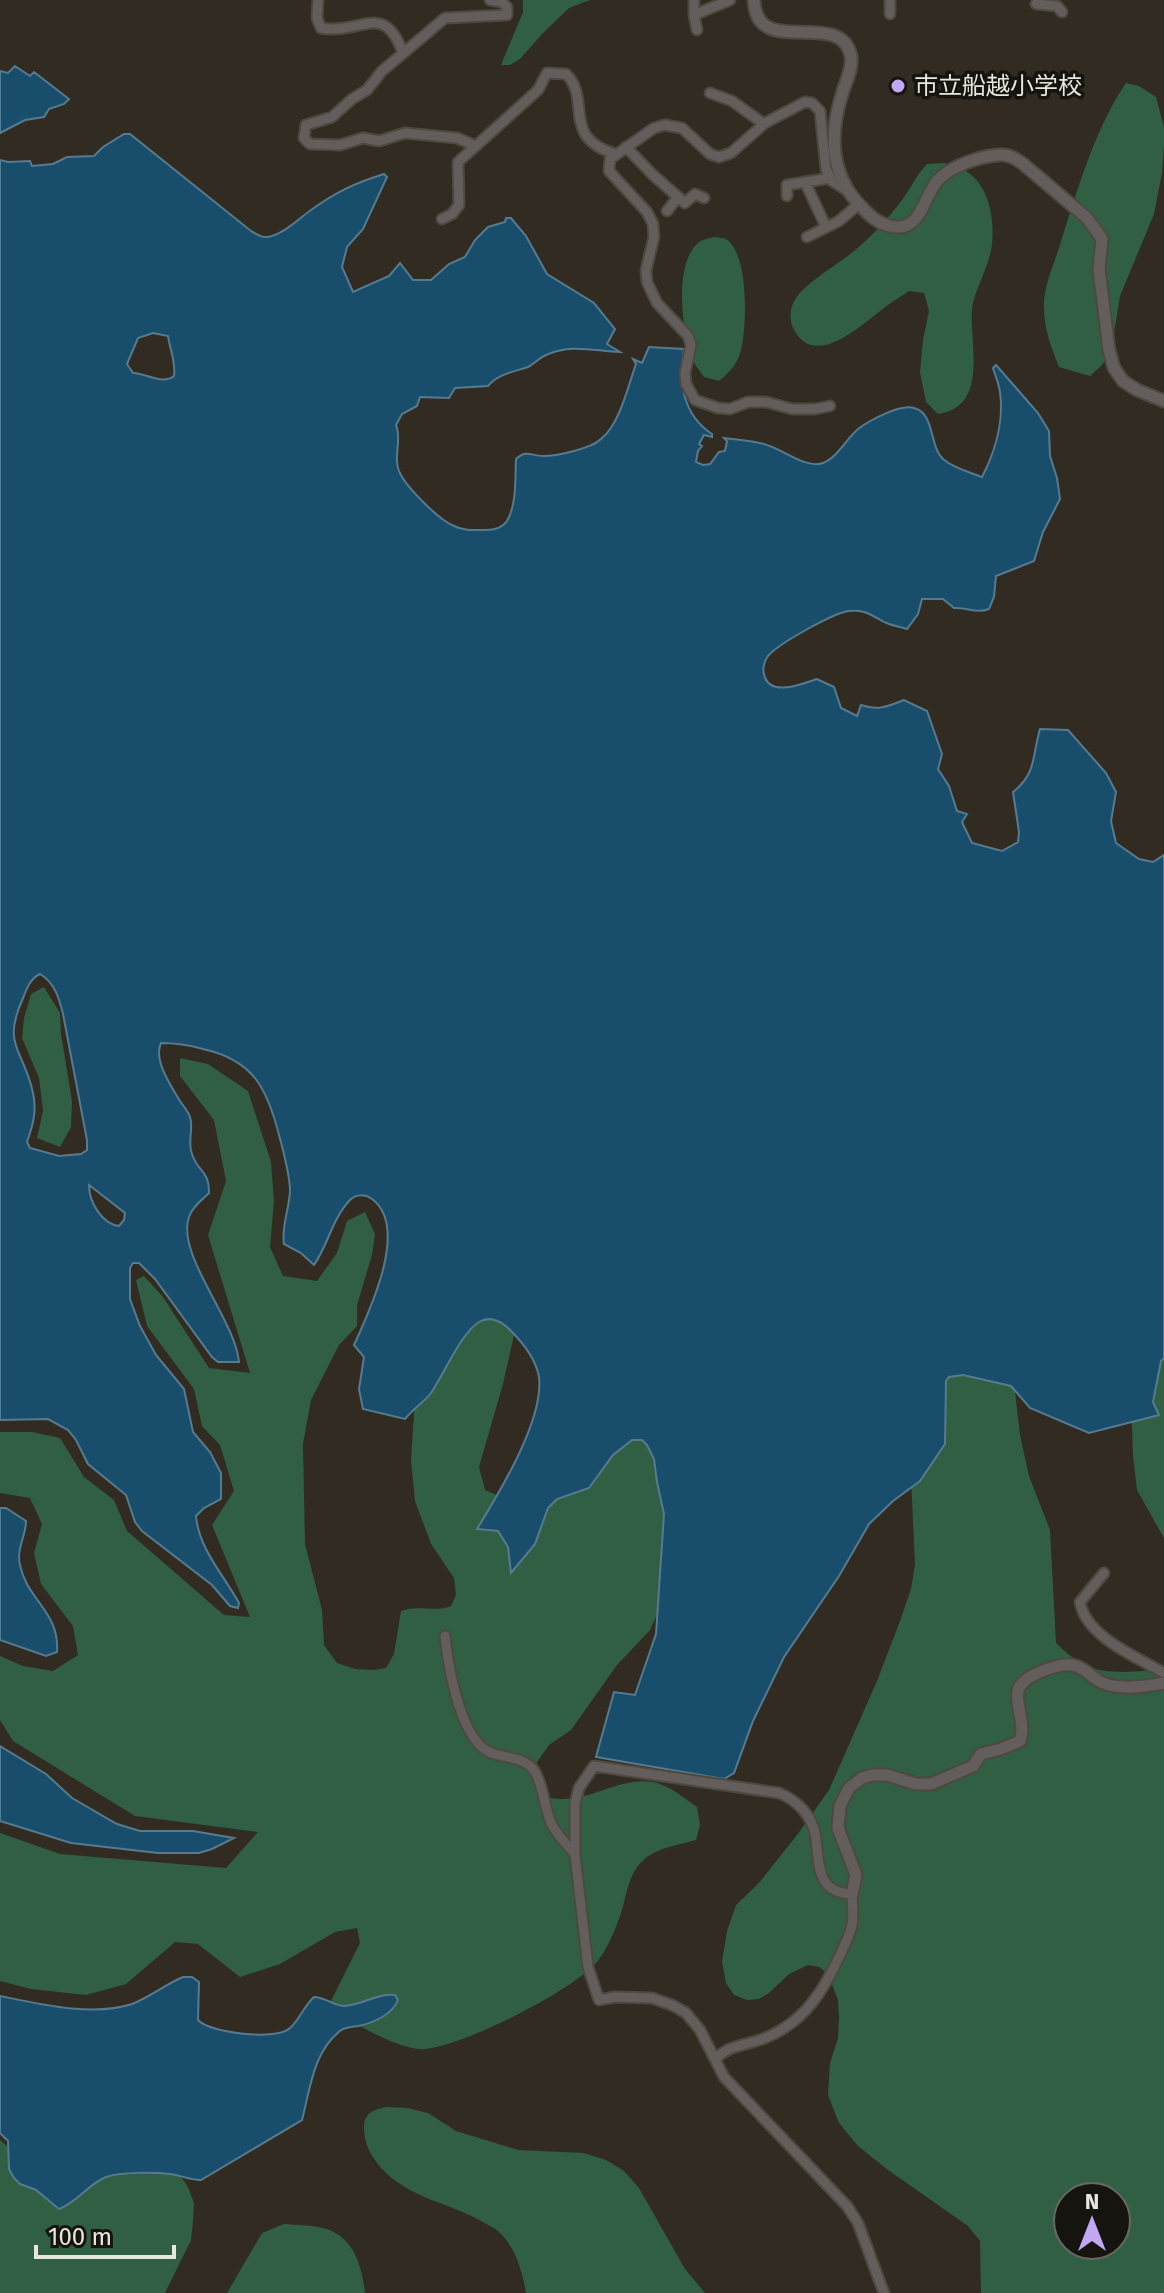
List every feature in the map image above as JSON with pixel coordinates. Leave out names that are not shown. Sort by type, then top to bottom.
[{"type":"street","points":[[318,0],[317,18],[321,28],[333,30],[377,22],[388,26],[398,38],[403,53]]},
{"type":"street","points":[[476,146],[457,138],[405,133],[379,141],[363,138],[340,145],[310,144],[304,138],[306,125],[332,117],[367,90],[382,71],[445,18],[507,15],[507,7],[502,2],[490,0]]},
{"type":"street","points":[[694,0],[697,30]]},
{"type":"street","points":[[694,15],[730,0]]},
{"type":"street","points":[[754,0],[757,18],[765,28],[834,35],[847,46],[852,61],[839,102],[834,146],[838,171],[848,191],[871,217],[885,225],[900,227],[913,221],[938,181],[957,167],[1001,154],[1022,163],[1087,218],[1102,239],[1099,269],[1114,368],[1123,381],[1164,401]]},
{"type":"street","points":[[890,0],[890,14]]},
{"type":"street","points":[[1036,3],[1057,6],[1062,12]]},
{"type":"street","points":[[442,219],[452,214],[459,205],[458,162],[538,90],[547,73],[566,74],[573,81],[581,126],[590,141],[602,150],[616,154]]},
{"type":"street","points":[[710,93],[732,101],[764,124]]},
{"type":"street","points":[[830,406],[792,409],[766,402],[748,402],[730,409],[695,400],[686,384],[691,345],[688,336],[657,303],[647,282],[653,224],[647,212],[609,171],[610,159],[654,128],[665,125],[682,128],[710,154],[719,157],[731,153],[764,124],[805,102],[812,103],[820,111],[826,169],[830,178],[848,191]]},
{"type":"street","points":[[626,147],[685,203],[695,194],[704,198]]},
{"type":"street","points":[[787,196],[787,185],[830,178]]},
{"type":"street","points":[[805,182],[826,227]]},
{"type":"street","points":[[667,211],[678,197]]},
{"type":"street","points":[[807,237],[839,221],[859,204]]},
{"type":"street","points":[[1104,1573],[1080,1602],[1082,1613],[1115,1645],[1164,1673]]},
{"type":"street","points":[[445,1636],[453,1685],[472,1736],[492,1753],[520,1760],[534,1769],[551,1823],[575,1855]]},
{"type":"street","points":[[716,2059],[722,2051],[766,2038],[788,2027],[809,2010],[827,1983],[853,1923],[852,1894],[856,1875],[838,1828],[840,1806],[849,1788],[862,1778],[887,1775],[916,1784],[931,1784],[973,1766],[981,1754],[1020,1741],[1024,1731],[1018,1695],[1021,1686],[1030,1677],[1060,1665],[1076,1665],[1103,1683],[1125,1688],[1164,1683]]},
{"type":"street","points":[[852,1894],[840,1894],[824,1881],[817,1863],[815,1833],[810,1818],[788,1796],[594,1766],[579,1788],[575,1803],[575,1855],[588,1967],[599,2000],[652,1998],[686,2013],[724,2077],[847,2206],[858,2223],[884,2293]]},
{"type":"green space","points":[[523,0],[590,0],[569,8],[520,59],[510,65],[501,65],[523,12]]},
{"type":"green space","points":[[1126,83],[1139,86],[1156,97],[1164,127],[1162,173],[1154,214],[1120,296],[1111,352],[1090,376],[1059,367],[1047,330],[1044,300],[1087,163],[1104,121]]},
{"type":"green space","points":[[944,163],[962,169],[978,182],[988,201],[993,234],[989,259],[973,303],[974,368],[971,384],[966,398],[955,408],[938,414],[926,402],[920,372],[929,311],[924,293],[909,291],[851,333],[825,345],[813,345],[802,340],[793,328],[791,314],[799,294],[876,230],[903,199],[927,164]]},
{"type":"green space","points":[[714,237],[726,239],[733,247],[739,259],[744,291],[741,350],[733,367],[719,381],[704,377],[693,361],[682,298],[685,267],[690,254],[699,242]]},
{"type":"green space","points":[[44,987],[60,1013],[72,1101],[71,1127],[60,1147],[37,1138],[43,1111],[39,1078],[22,1038],[31,994]]},
{"type":"green space","points":[[180,1058],[208,1064],[248,1091],[271,1162],[274,1201],[270,1247],[283,1276],[317,1281],[337,1253],[347,1221],[365,1212],[375,1234],[357,1305],[357,1326],[339,1345],[311,1400],[303,1444],[305,1544],[322,1610],[324,1645],[337,1663],[355,1669],[386,1668],[394,1654],[401,1611],[445,1608],[451,1606],[456,1595],[454,1578],[431,1544],[415,1501],[411,1460],[418,1353],[479,1290],[519,1313],[479,1467],[485,1490],[499,1496],[661,1389],[668,1590],[650,1630],[617,1665],[571,1730],[549,1745],[537,1762],[538,1777],[547,1797],[561,1799],[639,1781],[659,1784],[697,1807],[700,1825],[696,1840],[655,1852],[637,1867],[609,1942],[588,1971],[517,2015],[439,2046],[422,2049],[399,2044],[328,2007],[360,1943],[357,1928],[335,1932],[280,1964],[240,1977],[198,1944],[175,1942],[126,1984],[86,1995],[31,1989],[0,1981],[0,1833],[60,1854],[226,1868],[258,1832],[135,1816],[13,1741],[0,1720],[0,1656],[23,1666],[53,1671],[78,1655],[73,1626],[41,1584],[34,1553],[42,1524],[30,1498],[0,1493],[0,1432],[32,1432],[60,1438],[84,1477],[114,1500],[127,1531],[224,1615],[250,1617],[212,1525],[234,1491],[220,1445],[202,1426],[194,1389],[147,1326],[136,1280],[144,1276],[163,1297],[209,1368],[250,1373],[208,1235],[226,1181],[214,1120],[180,1076]]},
{"type":"green space","points":[[1164,1305],[1164,1538],[1137,1490],[1130,1375]]},
{"type":"green space","points":[[959,1337],[1013,1375],[1020,1435],[1029,1476],[1050,1530],[1056,1643],[1074,1658],[1095,1669],[1125,1672],[1164,1668],[1164,2293],[981,2293],[980,2241],[968,2226],[888,2170],[858,2146],[839,2123],[828,2095],[830,2063],[838,2038],[839,2019],[838,2000],[828,1974],[819,1967],[808,1965],[789,1974],[759,1999],[747,2000],[734,1995],[726,1983],[722,1962],[727,1931],[736,1905],[758,1884],[829,1790],[900,1621],[915,1565],[911,1477]]},
{"type":"green space","points":[[386,2107],[428,2113],[456,2131],[518,2150],[584,2153],[606,2160],[624,2171],[639,2188],[685,2269],[705,2293],[526,2293],[514,2252],[497,2231],[405,2187],[377,2164],[367,2145],[364,2125],[369,2114]]},
{"type":"green space","points":[[0,2140],[15,2153],[173,2165],[188,2187],[194,2203],[193,2221],[191,2240],[165,2293],[0,2293]]},
{"type":"green space","points":[[284,2224],[323,2228],[342,2237],[358,2262],[365,2293],[227,2293],[262,2233]]},
{"type":"water","points":[[15,66],[30,76],[34,72],[69,99],[49,109],[44,117],[25,120],[0,133],[0,71],[8,73]]},
{"type":"water","points":[[124,134],[130,134],[251,231],[266,237],[285,230],[337,193],[384,174],[387,177],[363,229],[347,247],[342,267],[353,292],[389,276],[400,263],[413,280],[431,280],[449,264],[465,257],[475,240],[488,227],[511,218],[526,236],[547,274],[594,303],[615,329],[607,344],[620,352],[582,349],[554,352],[528,367],[501,376],[488,386],[455,388],[449,398],[420,397],[417,406],[402,414],[396,425],[397,463],[401,475],[431,509],[458,528],[491,530],[505,524],[515,491],[516,459],[520,456],[563,454],[589,446],[602,438],[623,404],[636,364],[633,359],[642,363],[649,347],[684,349],[682,374],[685,397],[695,417],[712,434],[712,437],[704,435],[699,444],[702,446],[696,462],[703,465],[710,464],[719,452],[725,451],[727,441],[724,438],[762,443],[802,461],[823,463],[833,457],[863,425],[908,407],[921,411],[925,416],[943,459],[982,477],[999,425],[1000,392],[993,368],[996,365],[1038,413],[1049,431],[1050,456],[1060,499],[1043,532],[1034,561],[996,576],[994,597],[989,609],[954,608],[943,599],[922,599],[918,614],[907,629],[861,611],[841,613],[783,644],[765,660],[763,671],[772,686],[795,686],[817,679],[834,687],[841,708],[857,716],[861,705],[878,708],[904,700],[927,711],[942,754],[938,769],[949,786],[957,811],[967,814],[962,822],[972,843],[1002,851],[1018,842],[1013,792],[1030,771],[1040,729],[1068,730],[1106,773],[1116,792],[1111,821],[1116,843],[1139,859],[1153,862],[1164,855],[1164,1358],[1153,1402],[1159,1415],[1089,1433],[1030,1408],[1011,1386],[963,1375],[949,1377],[946,1381],[945,1444],[920,1481],[869,1524],[839,1576],[784,1657],[753,1721],[734,1773],[724,1779],[596,1757],[614,1692],[635,1695],[656,1634],[664,1514],[654,1459],[647,1445],[642,1440],[632,1440],[613,1455],[589,1488],[557,1499],[548,1508],[535,1544],[511,1573],[508,1547],[498,1531],[477,1529],[518,1456],[535,1414],[539,1377],[532,1358],[504,1325],[492,1319],[483,1320],[466,1335],[431,1393],[405,1419],[363,1409],[359,1389],[364,1357],[354,1345],[383,1270],[387,1229],[383,1212],[369,1197],[361,1195],[352,1198],[339,1215],[314,1265],[284,1244],[290,1189],[281,1142],[263,1090],[255,1078],[234,1060],[182,1044],[161,1043],[159,1050],[164,1073],[190,1117],[194,1160],[209,1185],[209,1193],[189,1217],[187,1232],[191,1250],[228,1327],[239,1362],[218,1362],[212,1357],[155,1279],[139,1263],[133,1263],[130,1268],[130,1299],[156,1355],[184,1389],[193,1432],[210,1452],[221,1473],[221,1499],[196,1516],[207,1550],[239,1603],[238,1608],[230,1606],[212,1585],[142,1531],[135,1522],[126,1495],[88,1464],[68,1430],[48,1419],[0,1420],[0,160],[30,161],[32,166],[53,164],[67,157],[94,156]],"holes":[[[153,333],[168,336],[174,376],[160,379],[133,373],[127,364],[138,338]],[[40,974],[53,986],[63,1014],[87,1140],[87,1150],[81,1154],[59,1156],[30,1148],[27,1142],[34,1118],[34,1100],[16,1047],[14,1027],[31,981]],[[89,1185],[125,1213],[119,1226],[102,1217]]]},
{"type":"water","points":[[0,1508],[6,1508],[26,1521],[19,1553],[20,1565],[57,1638],[57,1652],[46,1656],[0,1640]]},
{"type":"water","points":[[0,1746],[46,1774],[72,1798],[117,1824],[140,1831],[193,1831],[234,1838],[199,1853],[158,1853],[71,1843],[0,1821]]},
{"type":"water","points":[[183,1977],[192,1977],[199,1982],[198,2020],[215,2029],[243,2034],[283,2032],[290,2028],[314,1997],[344,2006],[389,1995],[395,1995],[398,2000],[381,2018],[344,2029],[331,2040],[318,2060],[302,2120],[201,2180],[155,2173],[112,2175],[59,2209],[36,2190],[20,2184],[9,2169],[8,2141],[0,2133],[0,1996],[66,2008],[117,2008],[139,2001]]},
{"type":"place","name":"市立船越小学校","points":[[898,86]]}]
